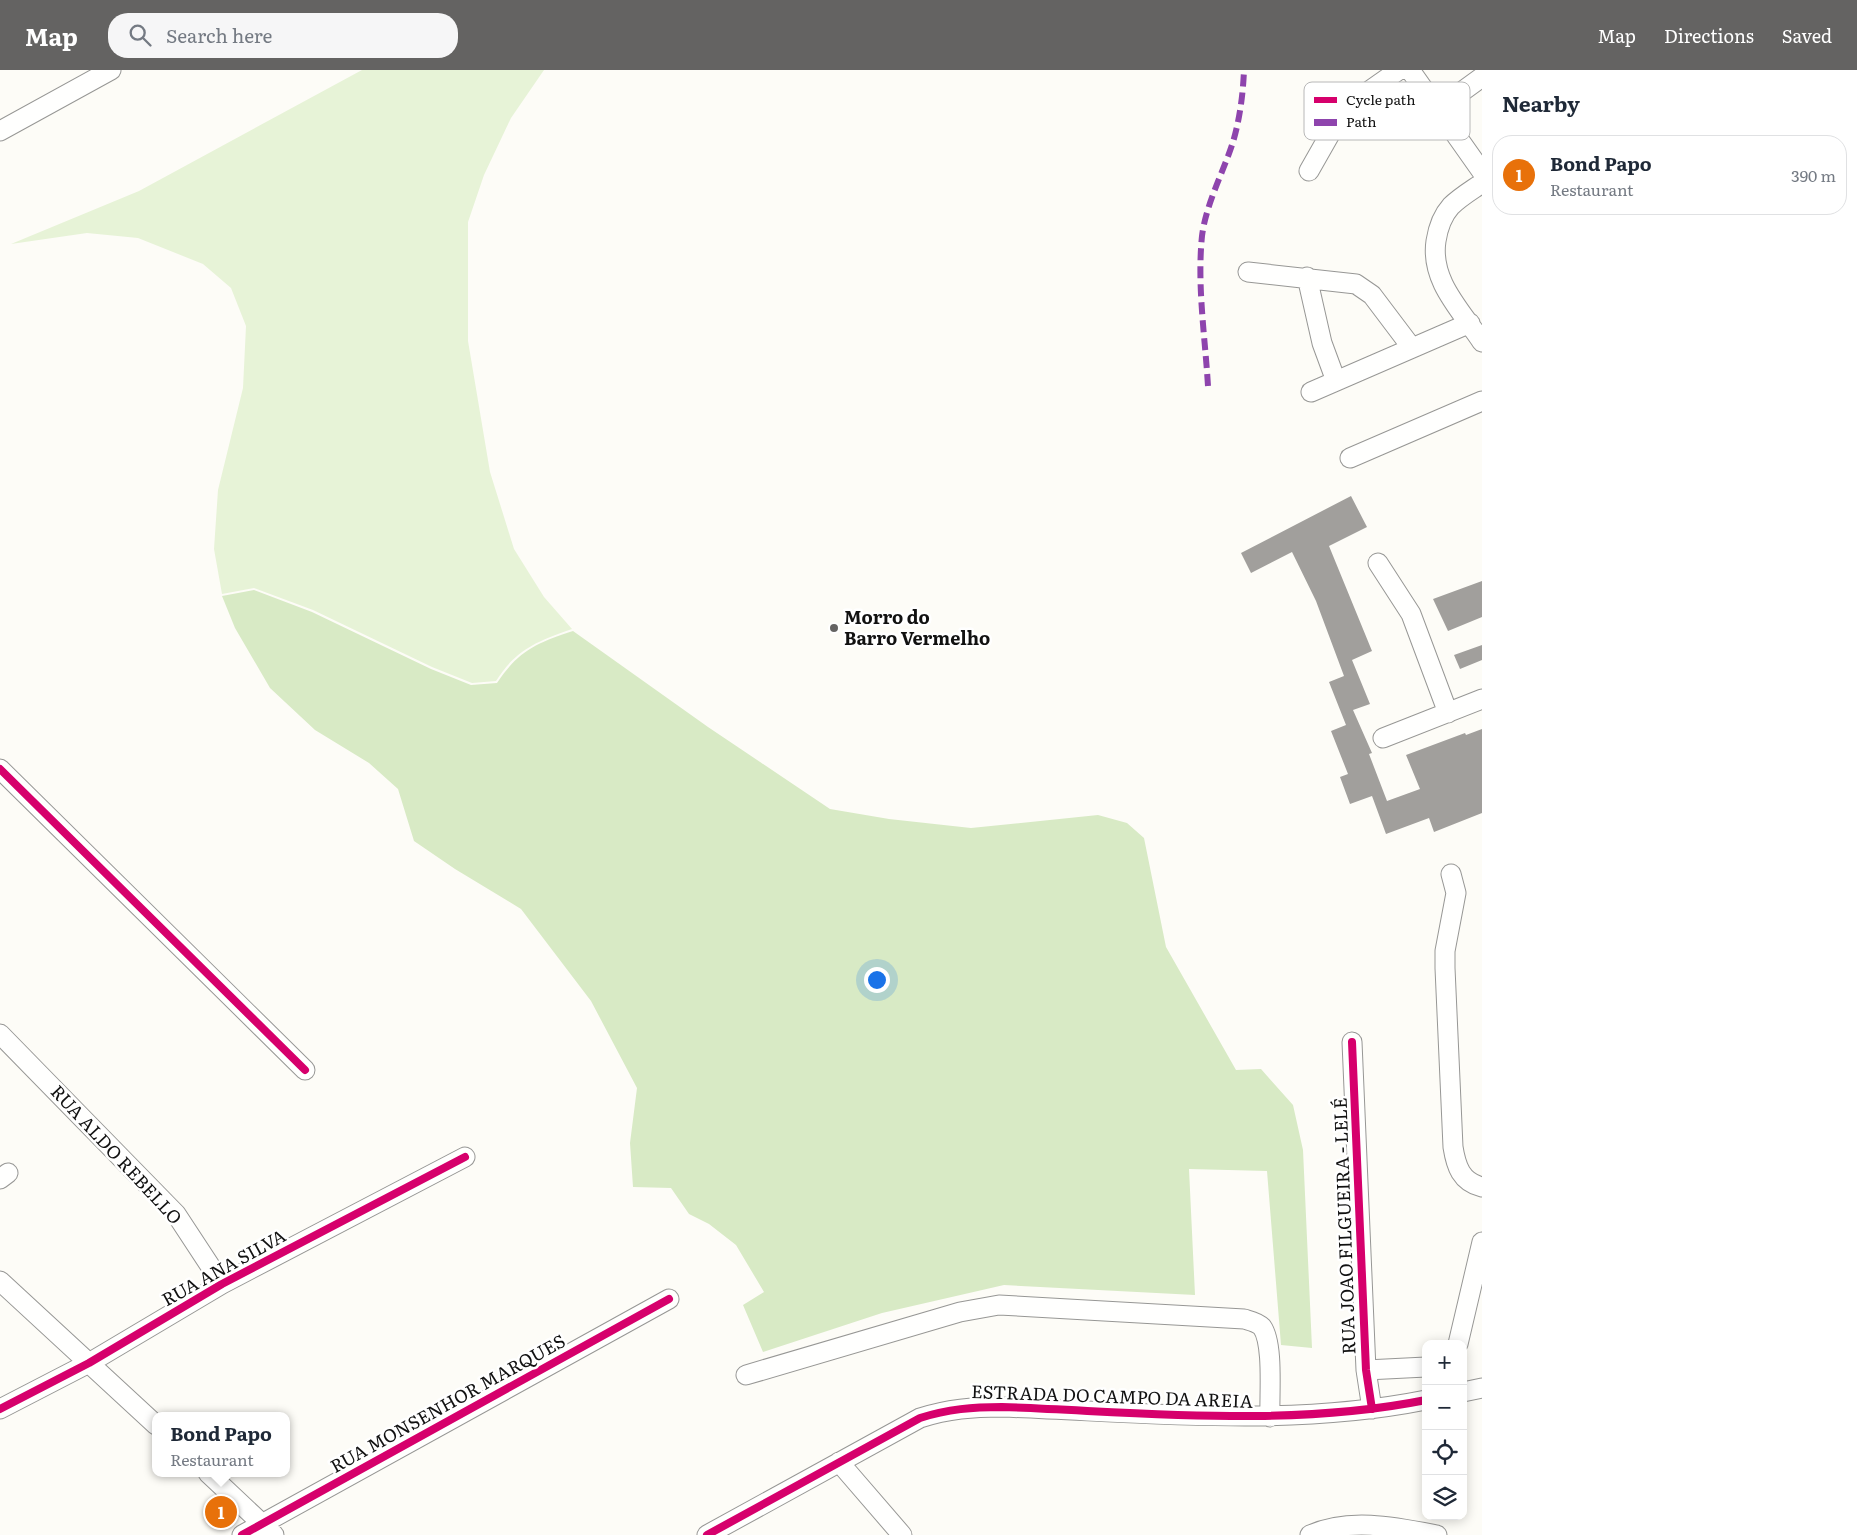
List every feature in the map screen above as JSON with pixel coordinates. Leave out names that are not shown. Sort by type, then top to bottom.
[{"type":"street","points":[[0,131],[111,70]]},
{"type":"street","points":[[1382,82],[1399,70]]},
{"type":"street","points":[[1410,70],[1419,82]]},
{"type":"street","points":[[1470,86],[1482,77]]},
{"type":"street","points":[[1309,171],[1327,140]]},
{"type":"street","points":[[1460,140],[1482,172]]},
{"type":"street","points":[[1482,183],[1452,206],[1443,217],[1437,233],[1434,255],[1444,288],[1482,342]]},
{"type":"street","points":[[1248,272],[1348,282],[1365,289],[1412,348]]},
{"type":"street","points":[[1307,277],[1319,335],[1336,382]]},
{"type":"street","points":[[1311,392],[1470,323]]},
{"type":"street","points":[[1350,458],[1482,401]]},
{"type":"street","points":[[1378,563],[1411,614],[1448,712]]},
{"type":"street","points":[[1383,738],[1482,699]]},
{"type":"street","points":[[0,769],[305,1070]]},
{"type":"street","points":[[1451,874],[1456,893],[1445,951],[1445,968],[1453,1147],[1460,1173],[1466,1180],[1482,1187]]},
{"type":"street","name":"RUA ALDO REBELLO","points":[[0,1034],[176,1214],[222,1284]]},
{"type":"street","name":"RUA JOAO FILGUEIRA - LELÉ","points":[[1352,1042],[1366,1370],[1372,1409]]},
{"type":"street","name":"RUA ANA SILVA","points":[[0,1409],[89,1363],[222,1284],[465,1157]]},
{"type":"street","points":[[1459,1340],[1482,1242]]},
{"type":"street","points":[[0,1281],[152,1421]]},
{"type":"street","name":"RUA MONSENHOR MARQUES","points":[[242,1535],[268,1530],[669,1299]]},
{"type":"street","points":[[746,1376],[960,1312],[999,1305],[1244,1319],[1257,1322],[1268,1340],[1270,1417]]},
{"type":"street","points":[[1366,1370],[1422,1367]]},
{"type":"street","points":[[1467,1391],[1482,1388]]},
{"type":"street","name":"ESTRADA DO CAMPO DA AREIA","points":[[708,1535],[920,1418],[963,1407],[1002,1406],[1270,1417],[1372,1409],[1422,1401]]},
{"type":"street","points":[[838,1462],[902,1535]]},
{"type":"street","points":[[212,1477],[268,1530]]},
{"type":"street","points":[[1310,1535],[1336,1528],[1365,1525],[1403,1527],[1437,1535]]},
{"type":"green space","points":[[362,70],[544,70],[511,118],[484,175],[468,222],[468,341],[490,472],[514,549],[544,597],[572,629],[538,642],[520,654],[496,681],[472,683],[432,667],[313,610],[254,588],[222,594],[214,549],[218,490],[243,388],[246,326],[231,288],[203,264],[138,238],[87,233],[11,244],[139,191]]},
{"type":"green space","points":[[254,590],[312,612],[431,669],[471,685],[497,683],[521,655],[539,644],[573,631],[708,727],[830,809],[889,819],[971,828],[1098,815],[1127,823],[1144,838],[1166,947],[1236,1070],[1261,1069],[1293,1105],[1303,1150],[1312,1348],[1281,1345],[1267,1171],[1189,1169],[1195,1295],[1004,1285],[882,1313],[763,1352],[743,1305],[764,1292],[736,1245],[709,1224],[689,1214],[671,1188],[633,1187],[630,1143],[637,1088],[591,1001],[521,909],[455,869],[414,841],[398,789],[369,763],[315,730],[270,688],[235,628],[222,596]]},
{"type":"building","points":[[1351,496],[1367,527],[1329,546],[1372,651],[1352,660],[1370,704],[1353,710],[1372,753],[1369,754],[1387,801],[1420,789],[1406,755],[1465,733],[1466,735],[1482,729],[1482,813],[1434,832],[1429,818],[1386,834],[1372,796],[1350,804],[1340,777],[1348,774],[1331,731],[1346,725],[1329,682],[1344,676],[1316,601],[1292,552],[1251,573],[1241,553]]},
{"type":"building","points":[[1482,581],[1482,617],[1448,631],[1433,599]]},
{"type":"building","points":[[1482,645],[1482,660],[1460,669],[1454,655]]},
{"type":"marked path","points":[[1208,386],[1200,274],[1202,236],[1211,200],[1235,133],[1241,106],[1244,70]]},
{"type":"cycle path","points":[[0,769],[305,1070]]},
{"type":"cycle path","points":[[1352,1042],[1366,1370],[1372,1409]]},
{"type":"cycle path","points":[[0,1409],[89,1363],[222,1284],[465,1157]]},
{"type":"cycle path","points":[[242,1535],[669,1299]]},
{"type":"cycle path","points":[[707,1535],[920,1418],[951,1411],[1002,1407],[1215,1416],[1268,1416],[1321,1414],[1373,1409],[1422,1401]]},
{"type":"place","name":"Morro do Barro Vermelho","points":[[834,628]]},
{"type":"place","name":"Bond Papo","points":[[221,1512]]}]
